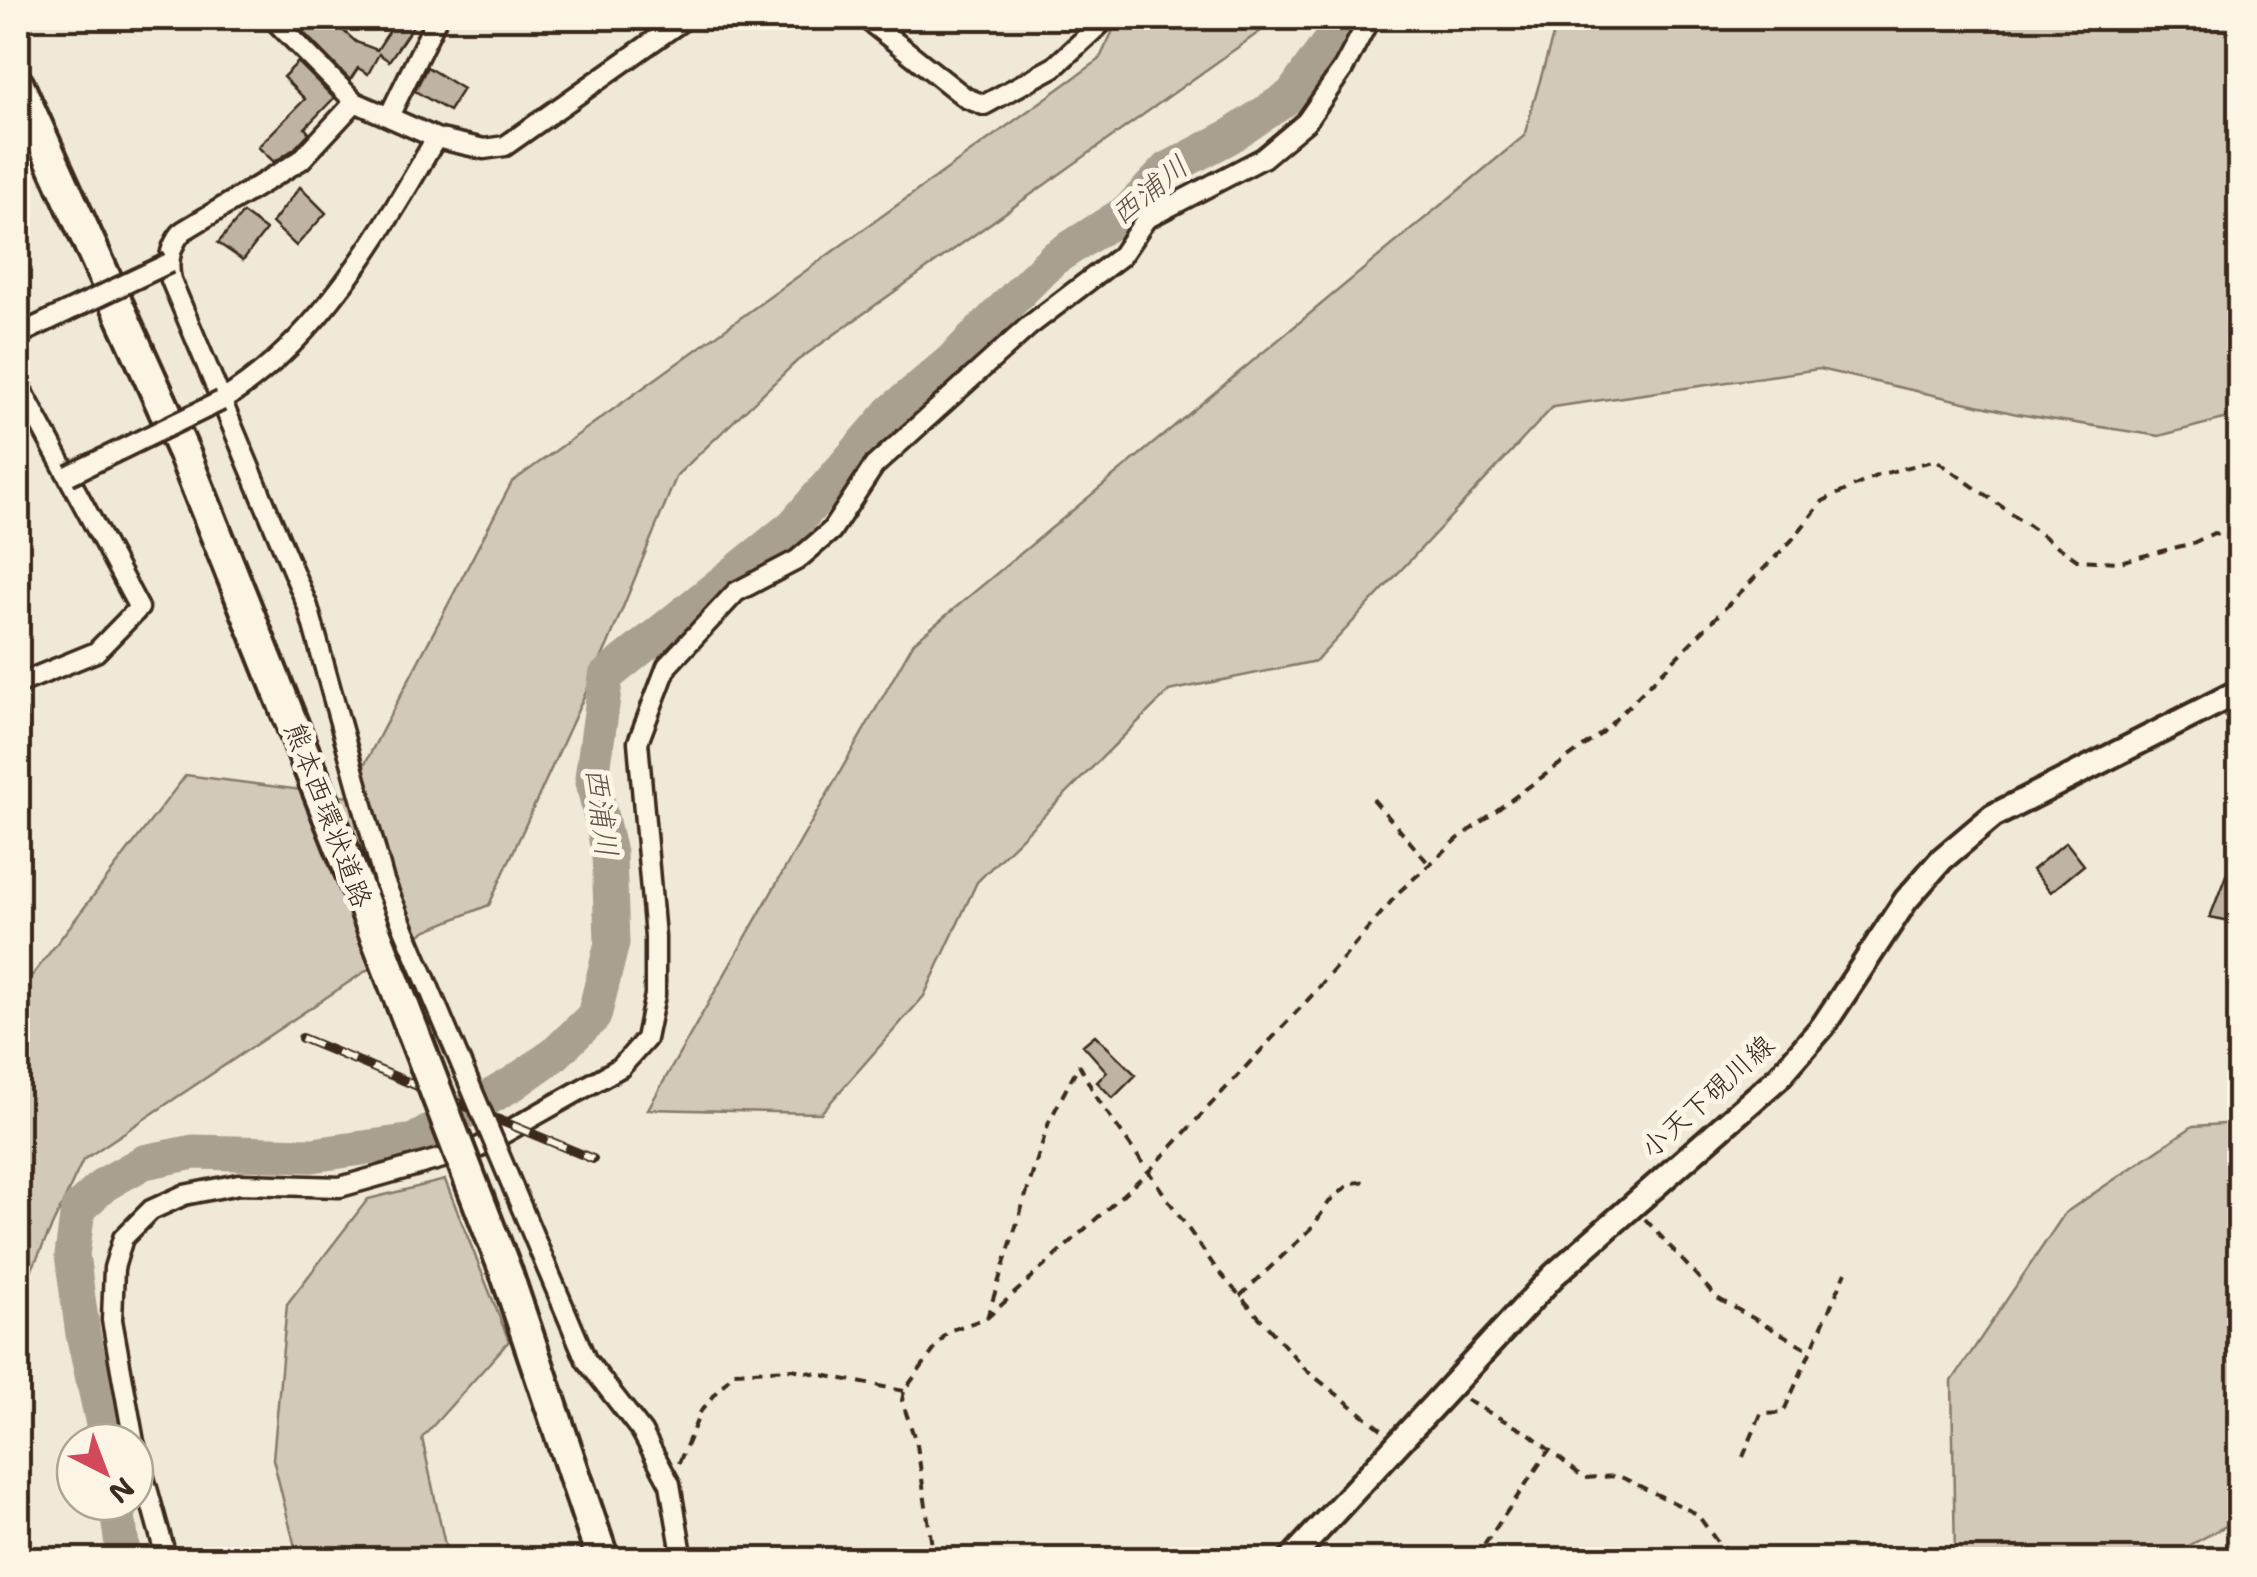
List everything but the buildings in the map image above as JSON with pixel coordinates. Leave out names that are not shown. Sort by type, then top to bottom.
[{"type":"highway","name":"熊本西環状道路","points":[[18,85],[184,450],[372,889],[603,1560]]},
{"type":"main road","name":"小天下硯川線","points":[[1290,1560],[1554,1275],[1778,1078],[1824,1026],[1906,900],[1942,859],[1992,816],[2240,690]]},
{"type":"street","points":[[272,18],[355,102],[390,114],[436,138],[484,149],[504,146],[686,18]]},
{"type":"street","points":[[390,114],[437,18]]},
{"type":"street","points":[[865,18],[966,98],[984,104],[1054,67],[1107,18]]},
{"type":"street","points":[[131,1422],[112,1320],[114,1268],[123,1238],[151,1210],[184,1196],[239,1184],[340,1188],[478,1148],[622,1067],[646,1039],[655,995],[655,938],[638,742],[666,666],[736,592],[796,560],[831,531],[874,466],[1030,326],[1121,256],[1146,219],[1263,158],[1306,122],[1343,69],[1370,18]]},
{"type":"street","points":[[355,102],[301,160],[182,231],[174,239],[168,263],[171,280],[308,606],[372,889],[548,1268],[586,1360],[642,1432],[670,1484],[683,1560]]},
{"type":"street","points":[[68,475],[221,400],[260,374],[326,303],[394,212],[436,138]]},
{"type":"street","points":[[18,335],[168,263]]},
{"type":"street","points":[[18,383],[140,608],[96,652],[21,684]]},
{"type":"street","points":[[155,1516],[167,1560]]},
{"type":"path","points":[[934,1560],[917,1445],[902,1401],[904,1391],[948,1331],[987,1318],[1151,1169],[1314,992],[1370,922],[1430,864],[1602,733],[1792,540],[1823,501],[1878,475],[1936,460],[2077,560],[2120,562],[2193,543],[2214,533],[2240,538]]},
{"type":"path","points":[[18,754],[27,731],[21,684]]},
{"type":"path","points":[[1373,798],[1430,864]]},
{"type":"path","points":[[987,1318],[1049,1122],[1079,1064],[1095,1095],[1151,1169],[1217,1270],[1307,1371],[1400,1443]]},
{"type":"path","points":[[1240,1296],[1312,1228],[1351,1183],[1368,1181]]},
{"type":"path","points":[[1632,1204],[1717,1298],[1812,1351]]},
{"type":"path","points":[[1743,1457],[1762,1414],[1783,1413],[1846,1272]]},
{"type":"path","points":[[682,1478],[679,1460],[702,1411],[734,1372],[792,1368],[904,1391]]},
{"type":"path","points":[[1450,1388],[1487,1414],[1531,1434],[1584,1478],[1619,1476],[1697,1514],[1718,1543],[1744,1560]]},
{"type":"path","points":[[1474,1560],[1549,1450]]},
{"type":"shaded area","points":[[1119,18],[1279,18],[797,361],[677,475],[608,644],[489,905],[427,930],[83,1160],[18,1299],[18,994],[186,775],[348,796],[512,482],[1099,60]]},
{"type":"shaded area","points":[[1558,18],[2239,18],[2239,415],[2159,436],[2017,414],[1819,369],[1553,407],[1316,661],[1169,691],[977,882],[924,996],[821,1113],[648,1109],[914,642],[1524,136]]},
{"type":"shaded area","points":[[2239,1123],[2239,1519],[2164,1559],[1955,1559],[1952,1381],[2065,1213],[2193,1126]]},
{"type":"shaded area","points":[[445,1180],[509,1341],[422,1438],[448,1559],[298,1559],[273,1459],[287,1304],[368,1199]]},
{"type":"waterway","name":"西浦川","points":[[103,1422],[83,1334],[72,1255],[78,1209],[105,1184],[144,1162],[194,1152],[312,1155],[414,1141],[514,1083],[555,1054],[594,1016],[612,943],[609,853],[592,778],[606,676],[793,526],[892,411],[951,361],[1053,259],[1128,211],[1168,169],[1229,137],[1292,95],[1346,18]]},
{"type":"waterway","name":"西浦川","points":[[119,1522],[124,1560]]},
{"type":"railway","points":[[302,1038],[593,1159]]}]
